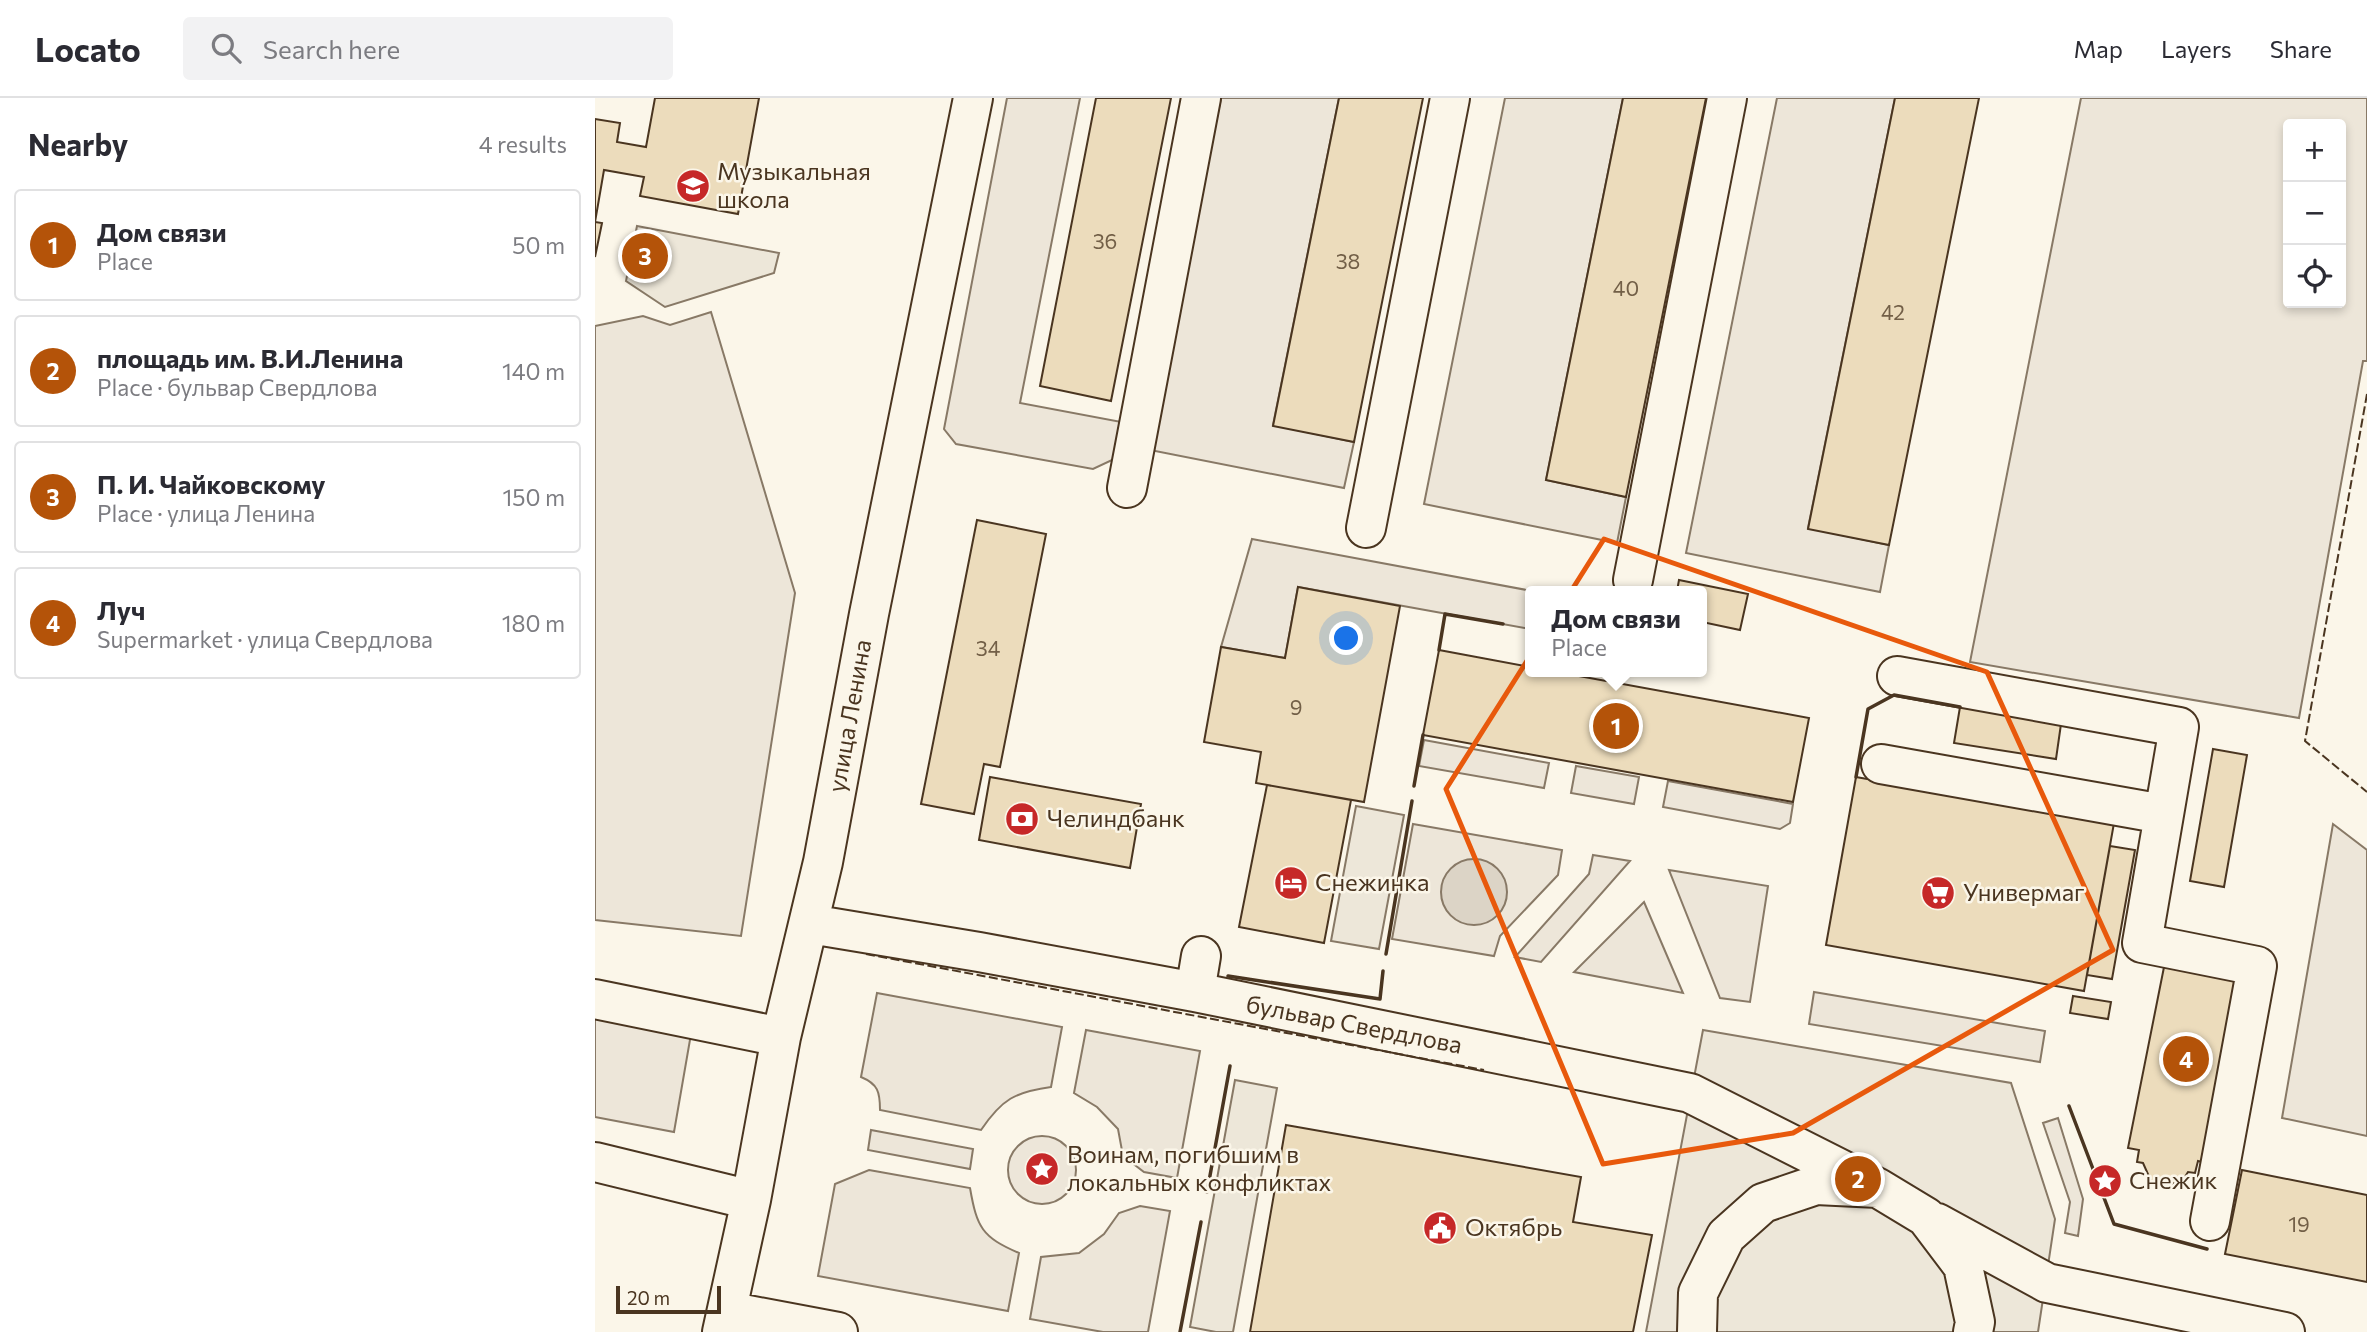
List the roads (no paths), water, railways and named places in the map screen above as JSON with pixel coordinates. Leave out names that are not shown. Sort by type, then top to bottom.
[{"type":"street","name":"улица Ленина","points":[[725,1321],[751,1200],[781,1037],[810,924],[973,98]]},
{"type":"street","points":[[1127,488],[1201,98]]},
{"type":"street","points":[[1366,528],[1450,98]]},
{"type":"street","points":[[1633,580],[1727,98]]},
{"type":"street","points":[[1897,676],[2179,727],[2141,943],[2256,966],[2210,1221]]},
{"type":"street","points":[[1881,764],[2163,814]]},
{"type":"street","name":"бульвар Свердлова","points":[[810,924],[979,952],[1198,974],[1690,1093],[1878,1188],[2047,1283],[2285,1332]]},
{"type":"street","points":[[595,999],[781,1037]]},
{"type":"street","points":[[595,1162],[751,1200]]},
{"type":"street","points":[[1697,1332],[1698,1293],[1725,1236],[1763,1203],[1816,1185],[1878,1188]]},
{"type":"street","points":[[1926,1217],[1963,1266],[1975,1322],[1973,1332]]},
{"type":"street","points":[[725,1321],[838,1332]]},
{"type":"place","name":"Музыкальная школа","points":[[693,186]]},
{"type":"place","name":"П. И. Чайковскому","points":[[645,256]]},
{"type":"place","name":"Дом связи","points":[[1616,726]]},
{"type":"place","name":"Челиндбанк","points":[[1022,819]]},
{"type":"place","name":"Снежинка","points":[[1291,883]]},
{"type":"place","name":"Универмаг","points":[[1938,893]]},
{"type":"place","name":"Луч","points":[[2186,1059]]},
{"type":"place","name":"Воинам, погибшим в локальных конфликтах","points":[[1042,1169]]},
{"type":"place","name":"площадь им. В.И.Ленина","points":[[1858,1179]]},
{"type":"place","name":"Снежик","points":[[2105,1181]]},
{"type":"place","name":"Октябрь","points":[[1440,1228]]}]
